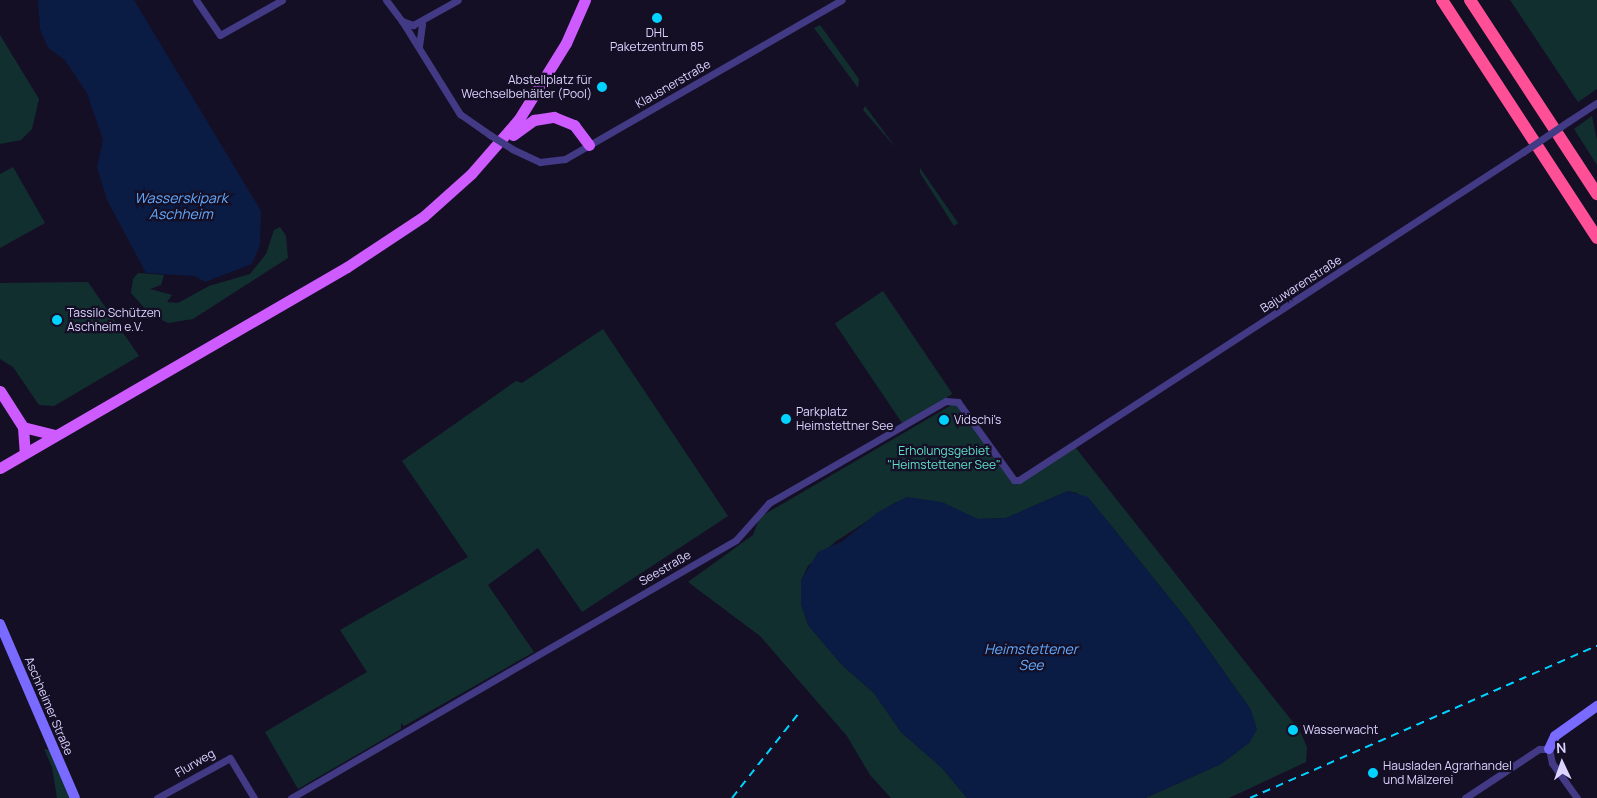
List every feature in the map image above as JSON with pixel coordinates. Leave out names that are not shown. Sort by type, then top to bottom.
[{"type":"highway","points":[[1442,0],[1597,238]]},
{"type":"highway","points":[[1470,0],[1597,194]]},
{"type":"main road","points":[[0,468],[378,248],[424,216],[481,164],[540,90],[585,0]]},
{"type":"main road","points":[[481,164],[493,158],[524,125],[544,117],[574,125],[589,145]]},
{"type":"main road","points":[[0,391],[23,427],[25,453]]},
{"type":"main road","points":[[23,427],[55,435]]},
{"type":"main road","name":"Aschheimer Straße","points":[[0,624],[74,798]]},
{"type":"main road","points":[[1549,749],[1555,736],[1597,706]]},
{"type":"street","points":[[196,0],[220,35],[282,0]]},
{"type":"street","points":[[386,0],[419,46]]},
{"type":"street","points":[[402,21],[413,25],[422,24],[458,0]]},
{"type":"street","name":"Klausnerstraße","points":[[419,46],[460,114],[512,149],[548,162],[589,145],[841,0]]},
{"type":"street","points":[[419,46],[422,24]]},
{"type":"street","name":"Bajuwarenstraße","points":[[1014,480],[1597,103]]},
{"type":"street","name":"Seestraße","points":[[291,798],[736,540],[748,532],[769,503],[946,402],[958,402],[1014,480]]},
{"type":"street","points":[[1466,798],[1530,752],[1549,749],[1552,763],[1577,798]]},
{"type":"street","name":"Flurweg","points":[[157,798],[230,758],[254,798]]},
{"type":"green space","points":[[1510,0],[1597,0],[1597,89],[1578,102]]},
{"type":"green space","points":[[820,25],[859,79],[858,88],[814,28]]},
{"type":"green space","points":[[0,35],[39,99],[32,129],[21,140],[0,144]]},
{"type":"green space","points":[[865,106],[896,148],[863,110]]},
{"type":"green space","points":[[1592,116],[1597,140],[1597,165],[1574,129]]},
{"type":"green space","points":[[13,167],[45,223],[0,248],[0,174]]},
{"type":"green space","points":[[920,168],[958,223],[954,226],[920,173]]},
{"type":"green space","points":[[280,227],[286,236],[288,258],[193,319],[168,323],[150,314],[131,293],[133,279],[138,273],[164,275],[161,285],[150,289],[172,295],[167,302],[178,303],[209,286],[250,274],[266,254],[274,230]]},
{"type":"green space","name":"Tassilo Schützen Aschheim e.V.","points":[[88,282],[139,356],[54,406],[39,405],[13,367],[0,359],[0,283]]},
{"type":"green space","points":[[883,291],[952,394],[904,426],[835,323]]},
{"type":"green space","points":[[603,329],[728,516],[582,612],[538,548],[488,585],[534,652],[404,726],[401,723],[401,729],[298,789],[265,732],[367,672],[340,630],[468,557],[402,461],[516,381],[522,383]]},
{"type":"green space","name":"Erholungsgebiet \"Heimstettener See\"","points":[[955,403],[1014,484],[1075,447],[1300,731],[1307,747],[1306,762],[1229,798],[1145,798],[1221,764],[1250,742],[1251,710],[1188,621],[1105,518],[1077,493],[1068,491],[1006,518],[978,519],[896,502],[835,542],[808,566],[801,581],[801,604],[808,625],[841,664],[874,693],[901,732],[942,768],[967,798],[891,798],[870,775],[847,736],[760,636],[688,582],[753,535],[760,517]]},
{"type":"green space","points":[[44,749],[49,750],[70,798],[57,798],[52,767]]},
{"type":"water","name":"Wasserskipark Aschheim","points":[[38,0],[134,0],[261,211],[260,245],[252,264],[205,282],[195,276],[146,273],[107,200],[97,167],[103,140],[87,93],[64,59],[48,48],[40,29]]},
{"type":"water","name":"Heimstettener See","points":[[1068,491],[1088,497],[1188,621],[1251,710],[1257,729],[1250,742],[1221,764],[1145,798],[967,798],[942,768],[901,732],[874,693],[841,664],[808,625],[801,604],[801,581],[818,552],[843,541],[878,512],[907,497],[942,502],[978,519],[1006,518]]},
{"type":"railway","points":[[1250,798],[1597,646]]},
{"type":"railway","points":[[732,798],[799,713]]},
{"type":"place","name":"DHL Paketzentrum 85","points":[[657,18]]},
{"type":"place","name":"Abstellplatz für Wechselbehälter (Pool)","points":[[602,87]]},
{"type":"place","name":"Tassilo Schützen Aschheim e.V.","points":[[57,320]]},
{"type":"place","name":"Parkplatz Heimstettner See","points":[[786,419]]},
{"type":"place","name":"Vidschi's","points":[[944,420]]},
{"type":"place","name":"Wasserwacht","points":[[1293,730]]},
{"type":"place","name":"Hausladen Agrarhandel und Mälzerei","points":[[1373,773]]}]
